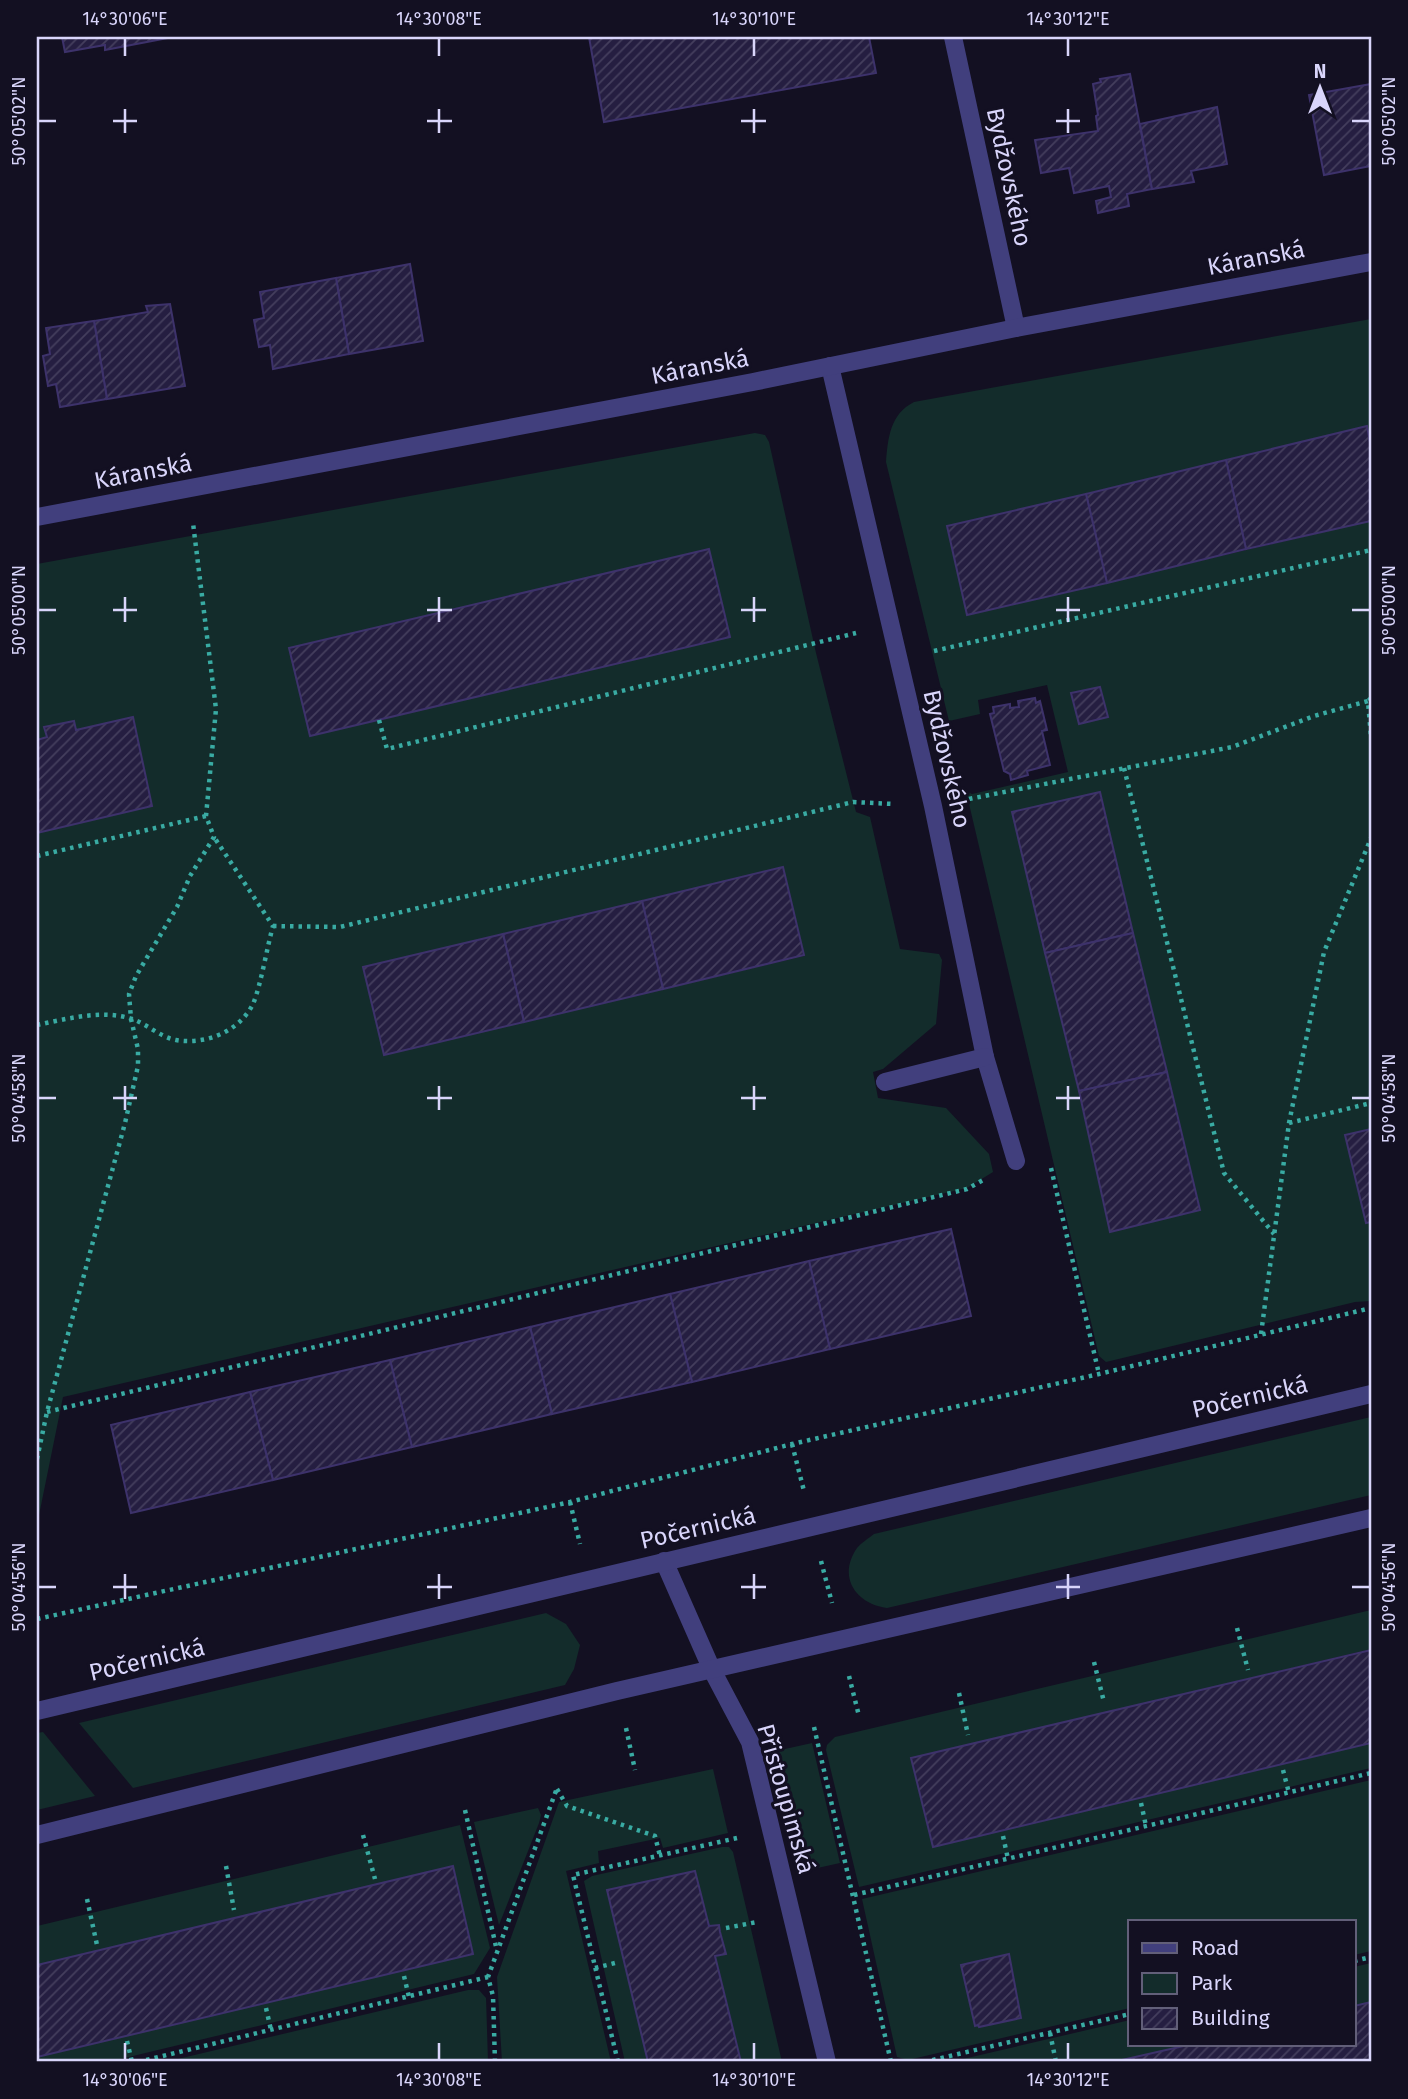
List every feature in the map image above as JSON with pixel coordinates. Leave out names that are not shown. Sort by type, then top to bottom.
[{"type":"street","name":"Bydžovského","points":[[953,37],[1016,328]]},
{"type":"street","name":"Káranská","points":[[37,517],[1371,262]]},
{"type":"street","name":"Bydžovského","points":[[830,366],[933,806],[985,1057],[1016,1161]]},
{"type":"street","points":[[885,1082],[985,1057]]},
{"type":"street","name":"Počernická","points":[[37,1712],[1371,1394]]},
{"type":"street","points":[[37,1835],[617,1691],[1371,1518]]},
{"type":"street","name":"Přistoupimská","points":[[664,1561],[712,1670],[750,1742],[827,2062]]},
{"type":"path","points":[[37,1025],[81,1015],[131,1019],[173,1040],[195,1042],[217,1036],[238,1024],[253,1004],[273,926],[214,837],[206,817],[216,709],[189,488]]},
{"type":"path","points":[[926,653],[1371,550]]},
{"type":"path","points":[[379,720],[387,749],[891,625]]},
{"type":"path","points":[[273,926],[340,927],[853,802],[933,806],[1232,747],[1314,716],[1370,700],[1371,737]]},
{"type":"path","points":[[1124,768],[1224,1173],[1274,1234]]},
{"type":"path","points":[[37,856],[206,817]]},
{"type":"path","points":[[37,1460],[47,1412],[138,1066],[138,1049],[129,994],[136,976],[177,907],[190,876],[214,837]]},
{"type":"path","points":[[1261,1334],[1289,1122],[1324,952],[1371,838]]},
{"type":"path","points":[[1289,1122],[1371,1103]]},
{"type":"path","points":[[47,1412],[967,1189],[1016,1161],[1053,1168],[1099,1374]]},
{"type":"path","points":[[37,1619],[570,1502],[792,1444],[1371,1308]]},
{"type":"path","points":[[792,1444],[859,1716]]},
{"type":"path","points":[[570,1502],[580,1544]]},
{"type":"path","points":[[1237,1628],[1248,1670]]},
{"type":"path","points":[[1094,1662],[1104,1702]]},
{"type":"path","points":[[959,1693],[968,1735]]},
{"type":"path","points":[[814,1727],[891,2062]]},
{"type":"path","points":[[626,1728],[635,1770]]},
{"type":"path","points":[[1283,1770],[1289,1793]]},
{"type":"path","points":[[854,1895],[1371,1773]]},
{"type":"path","points":[[495,2062],[493,1996],[488,1977],[557,1788],[566,1806],[655,1836],[660,1856]]},
{"type":"path","points":[[1142,1803],[1146,1826]]},
{"type":"path","points":[[465,1810],[497,1952]]},
{"type":"path","points":[[363,1835],[375,1879]]},
{"type":"path","points":[[1003,1836],[1009,1858]]},
{"type":"path","points":[[618,2062],[573,1875],[738,1838]]},
{"type":"path","points":[[226,1867],[234,1910]]},
{"type":"path","points":[[87,1899],[97,1945]]},
{"type":"path","points":[[726,1928],[758,1922]]},
{"type":"path","points":[[595,1968],[619,1962]]},
{"type":"path","points":[[404,1976],[409,1997]]},
{"type":"path","points":[[127,2041],[135,2062],[488,1977]]},
{"type":"path","points":[[266,2008],[271,2030]]},
{"type":"path","points":[[924,2062],[1128,2014]]},
{"type":"path","points":[[1050,2033],[1056,2062]]},
{"type":"green space","points":[[1371,319],[1371,448],[1366,426],[947,527],[968,615],[1371,521],[1371,1129],[1345,1135],[1367,1223],[1371,1222],[1371,1301],[1355,1302],[1106,1362],[1099,1356],[966,791],[972,794],[1068,772],[1047,685],[978,700],[980,714],[949,721],[886,462],[889,436],[895,420],[914,402]],"holes":[[[1099,792],[1200,1210],[1111,1231],[1013,812]]]},
{"type":"green space","points":[[755,433],[765,435],[769,442],[816,653],[856,812],[870,817],[900,949],[939,954],[942,960],[936,1024],[883,1069],[873,1072],[878,1098],[946,1108],[989,1154],[993,1172],[967,1188],[63,1397],[37,1525],[37,833],[151,806],[76,730],[73,721],[45,727],[47,737],[37,740],[37,564]],"holes":[[[708,549],[310,735],[289,648]],[[783,868],[804,956],[384,1055],[363,967]]]},
{"type":"green space","points":[[1371,1417],[1371,1495],[887,1608],[866,1601],[853,1587],[850,1579],[851,1559],[857,1548],[874,1534]]},
{"type":"green space","points":[[1371,1610],[1371,1649],[911,1759],[933,1847],[1371,1743],[1371,1768],[859,1887],[826,1750],[835,1737]]},
{"type":"green space","points":[[546,1613],[566,1624],[580,1645],[574,1669],[565,1685],[133,1788],[79,1723]]},
{"type":"green space","points":[[43,1732],[95,1796],[37,1810],[37,1733]]},
{"type":"green space","points":[[812,1743],[840,1863],[804,1871],[776,1751]]},
{"type":"green space","points":[[713,1769],[728,1833],[663,1848],[660,1838],[598,1851],[599,1863],[566,1871],[611,2062],[502,2062],[497,1977],[559,1802]]},
{"type":"green space","points":[[1371,1780],[1371,1951],[1356,1955],[1356,1920],[1128,1920],[1128,2008],[908,2060],[897,2057],[862,1899]],"holes":[[[1009,1954],[1021,2018],[975,2026],[961,1965]]]},
{"type":"green space","points":[[538,1808],[541,1815],[539,1823],[499,1925],[474,1822]]},
{"type":"green space","points":[[460,1825],[490,1948],[474,1974],[108,2062],[37,2062],[37,2057],[473,1954],[453,1867],[37,1965],[37,1926]]},
{"type":"green space","points":[[729,1847],[733,1852],[782,2062],[741,2062],[695,1871],[607,1890],[648,2062],[625,2062],[584,1881],[592,1876]]},
{"type":"green space","points":[[1371,1963],[1371,2002],[1356,2006],[1356,1967]]},
{"type":"green space","points":[[468,1990],[479,1990],[486,1998],[488,2062],[165,2062]]},
{"type":"green space","points":[[1128,2020],[1128,2046],[1184,2046],[1113,2062],[950,2062]]},
{"type":"building","points":[[62,37],[173,37],[105,50],[105,45],[65,52]]},
{"type":"building","points":[[589,37],[869,37],[876,73],[604,122]]},
{"type":"building","points":[[1130,74],[1152,189],[1127,194],[1129,206],[1098,213],[1096,201],[1111,197],[1109,186],[1074,193],[1069,168],[1041,173],[1035,140],[1098,131],[1093,84],[1101,82],[1100,79]]},
{"type":"building","points":[[1371,84],[1371,166],[1324,175],[1309,95]]},
{"type":"building","points":[[1217,107],[1227,164],[1191,171],[1194,182],[1152,189],[1140,124]]},
{"type":"building","points":[[410,264],[423,341],[349,354],[336,278]]},
{"type":"building","points":[[336,278],[349,354],[273,369],[270,345],[259,347],[254,320],[264,318],[260,292]]},
{"type":"building","points":[[170,304],[185,386],[107,399],[94,321],[148,312],[146,306]]},
{"type":"building","points":[[94,321],[107,399],[60,407],[56,384],[48,386],[43,356],[50,354],[46,328]]},
{"type":"building","points":[[1367,426],[1371,448],[1371,521],[1246,549],[1226,460]]},
{"type":"building","points":[[1226,460],[1246,549],[1107,583],[1086,494]]},
{"type":"building","points":[[1086,494],[1107,583],[967,615],[947,526]]},
{"type":"building","points":[[709,549],[730,637],[310,736],[289,648]]},
{"type":"building","points":[[1100,687],[1108,717],[1079,724],[1071,693]]},
{"type":"building","points":[[1035,698],[1036,703],[1040,701],[1047,730],[1042,731],[1050,765],[1027,771],[1028,775],[1011,780],[1010,774],[1004,771],[990,714],[994,713],[993,707],[1010,704],[1010,708],[1019,707],[1018,701]]},
{"type":"building","points":[[133,717],[152,806],[37,833],[37,740],[47,737],[44,727],[74,721],[76,730]]},
{"type":"building","points":[[1100,792],[1133,933],[1045,953],[1012,812]]},
{"type":"building","points":[[783,867],[804,955],[663,989],[642,901]]},
{"type":"building","points":[[642,901],[663,989],[524,1022],[503,934]]},
{"type":"building","points":[[1133,933],[1167,1072],[1079,1091],[1045,953]]},
{"type":"building","points":[[503,934],[524,1022],[384,1055],[363,967]]},
{"type":"building","points":[[1167,1072],[1200,1210],[1110,1232],[1079,1091]]},
{"type":"building","points":[[1371,1129],[1371,1222],[1366,1223],[1345,1135]]},
{"type":"building","points":[[951,1229],[971,1316],[830,1349],[809,1261]]},
{"type":"building","points":[[809,1261],[830,1349],[692,1382],[670,1294]]},
{"type":"building","points":[[670,1294],[692,1382],[552,1414],[530,1327]]},
{"type":"building","points":[[530,1327],[552,1414],[412,1447],[390,1360]]},
{"type":"building","points":[[390,1360],[412,1447],[273,1480],[250,1392]]},
{"type":"building","points":[[250,1392],[273,1480],[131,1513],[111,1425]]},
{"type":"building","points":[[1371,1650],[1371,1743],[933,1847],[911,1758]]},
{"type":"building","points":[[453,1866],[473,1954],[37,2057],[37,1965]]},
{"type":"building","points":[[695,1871],[709,1926],[719,1925],[726,1954],[715,1956],[741,2062],[648,2062],[607,1890]]},
{"type":"building","points":[[1009,1954],[1021,2018],[975,2026],[961,1965]]},
{"type":"building","points":[[1371,2002],[1371,2062],[1113,2062],[1184,2046],[1356,2046],[1356,2006]]}]
